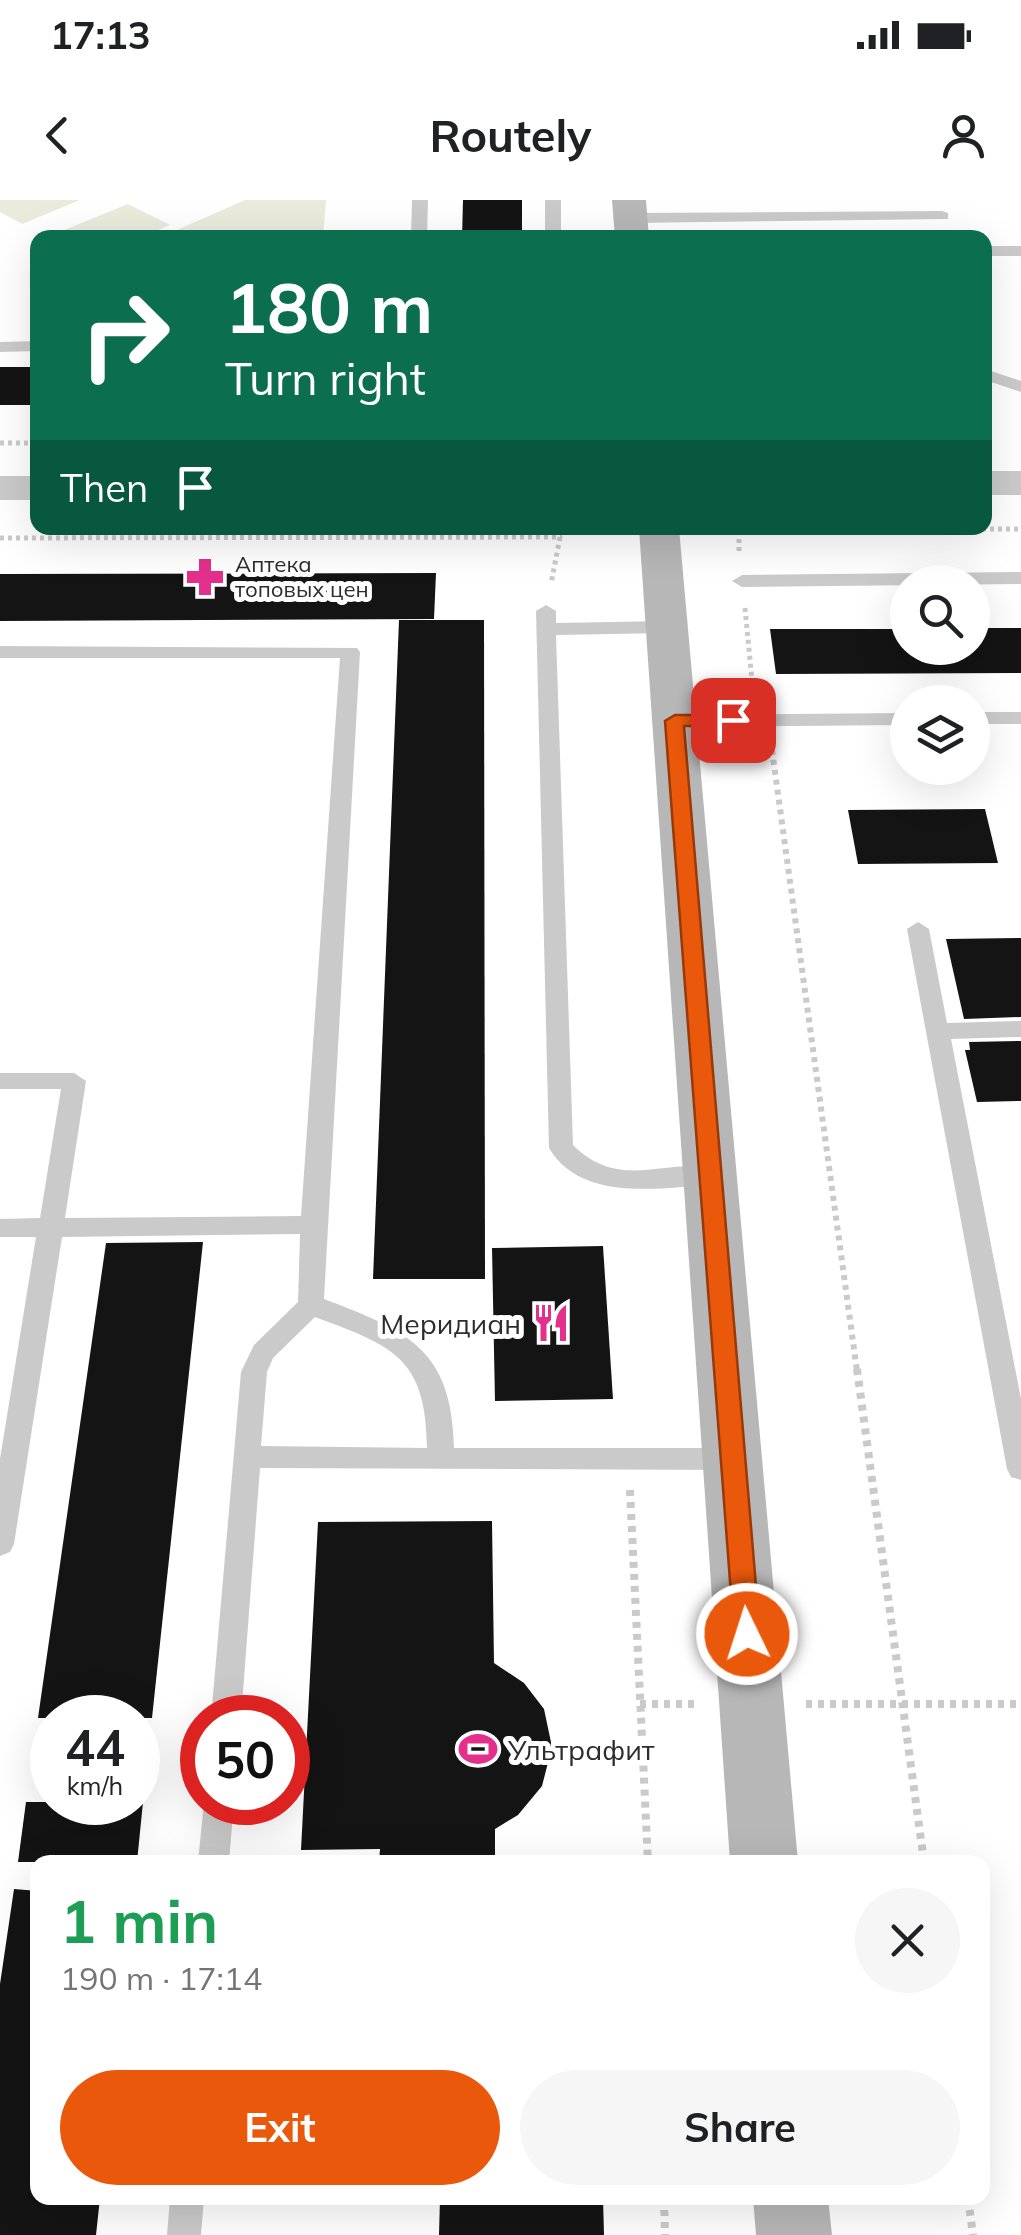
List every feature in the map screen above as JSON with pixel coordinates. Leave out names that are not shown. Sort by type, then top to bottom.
[{"type":"main road","points":[[660,535],[763,1855]]},
{"type":"main road","points":[[792,2205],[794,2235]]},
{"type":"street","points":[[992,483],[1021,483]]},
{"type":"street","points":[[0,488],[30,488]]},
{"type":"lane","points":[[419,230],[420,200]]},
{"type":"lane","points":[[552,200],[554,230]]},
{"type":"lane","points":[[630,218],[940,208]]},
{"type":"lane","points":[[992,251],[1021,251]]},
{"type":"lane","points":[[0,347],[30,346]]},
{"type":"lane","points":[[992,376],[1021,386]]},
{"type":"lane","points":[[742,581],[1021,578]]},
{"type":"lane","points":[[667,627],[546,620],[561,1148],[572,1163],[593,1174],[616,1178],[711,1176]]},
{"type":"lane","points":[[0,652],[350,652],[312,1225],[311,1305],[264,1352],[254,1372],[228,1695]]},
{"type":"lane","points":[[990,718],[1021,718]]},
{"type":"lane","points":[[675,721],[890,719]]},
{"type":"lane","points":[[918,928],[1021,1469]]},
{"type":"lane","points":[[938,1031],[1021,1029]]},
{"type":"lane","points":[[0,1081],[74,1080],[0,1544]]},
{"type":"lane","points":[[0,1228],[312,1225]]},
{"type":"lane","points":[[311,1305],[396,1338],[423,1366],[438,1401],[441,1459]]},
{"type":"lane","points":[[246,1457],[734,1459]]},
{"type":"lane","points":[[215,1855],[217,1825]]},
{"type":"lane","points":[[184,2235],[186,2205]]},
{"type":"path","points":[[0,444],[30,443]]},
{"type":"path","points":[[992,529],[1021,529]]},
{"type":"path","points":[[739,535],[754,698],[771,742],[923,1855]]},
{"type":"path","points":[[0,538],[560,537],[546,620]]},
{"type":"path","points":[[628,1459],[648,1855]]},
{"type":"path","points":[[640,1704],[1021,1704]]},
{"type":"path","points":[[664,2205],[666,2235]]},
{"type":"path","points":[[969,2205],[973,2235]]},
{"type":"green space","points":[[0,200],[80,200],[22,224],[0,212]]},
{"type":"green space","points":[[245,200],[326,200],[324,230],[177,230]]},
{"type":"green space","points":[[128,204],[170,225],[158,230],[64,230]]},
{"type":"building","points":[[463,200],[522,200],[522,230],[462,230]]},
{"type":"building","points":[[0,367],[30,367],[30,405],[0,405]]},
{"type":"building","points":[[436,573],[434,619],[0,621],[0,574]]},
{"type":"building","points":[[399,620],[484,620],[485,1279],[373,1279]]},
{"type":"building","points":[[990,628],[1021,628],[1021,673],[776,674],[770,629],[890,629],[890,665],[990,665]]},
{"type":"building","points":[[985,809],[998,863],[858,864],[848,810]]},
{"type":"building","points":[[1021,938],[1021,1017],[964,1019],[946,939]]},
{"type":"building","points":[[1021,1041],[1021,1101],[977,1102],[965,1050],[970,1050],[969,1042]]},
{"type":"building","points":[[203,1242],[154,1695],[41,1695],[106,1243]]},
{"type":"building","name":"Меридиан","points":[[603,1246],[613,1399],[495,1401],[492,1248]]},
{"type":"building","points":[[492,1521],[494,1663],[524,1683],[544,1709],[552,1747],[542,1786],[518,1815],[495,1829],[495,1855],[380,1855],[380,1849],[301,1850],[302,1825],[310,1825],[309,1695],[318,1522]]},
{"type":"building","points":[[26,1802],[30,1802],[30,1825],[141,1825],[138,1855],[30,1855],[30,1862],[18,1862]]},
{"type":"building","points":[[14,1889],[30,1890],[30,2205],[99,2205],[96,2235],[0,2235],[0,1984]]},
{"type":"building","points":[[440,2205],[603,2205],[604,2235],[439,2235]]},
{"type":"place","name":"Аптека топовых цен","points":[[205,577]]},
{"type":"place","name":"Меридиан","points":[[551,1323]]},
{"type":"place","name":"Ультрафит","points":[[478,1749]]},
{"type":"route","points":[[733,720],[675,721],[747,1634]]}]
